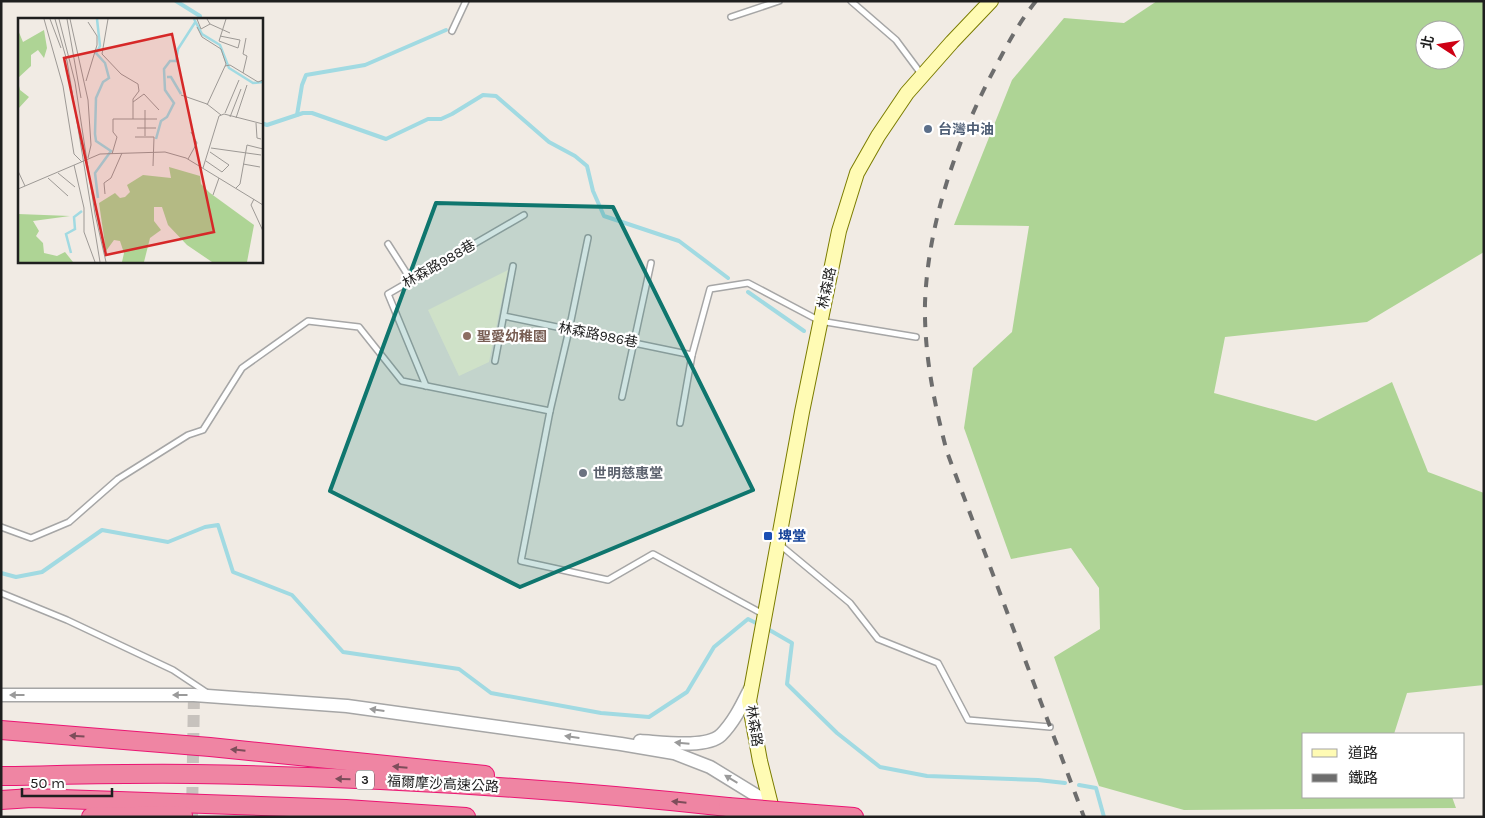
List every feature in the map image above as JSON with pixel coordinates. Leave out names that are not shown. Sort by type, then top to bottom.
[{"type":"highway","points":[[1,730],[210,747],[495,776],[639,798]]},
{"type":"highway","name":"福爾摩沙高速公路","points":[[1,776],[194,774],[396,781],[569,792],[728,808],[854,817]]},
{"type":"highway","name":"3","points":[[1,800],[32,798],[346,809],[466,817]]},
{"type":"highway","points":[[91,817],[191,815],[264,807]]},
{"type":"main road","name":"林森路","points":[[773,811],[760,761],[749,701],[802,412],[838,231],[857,173],[907,93],[991,1]]},
{"type":"street","points":[[621,744],[640,741],[694,744],[720,737],[737,714],[752,684]]},
{"type":"street","points":[[1,695],[194,695],[347,706],[621,744],[674,753],[710,767],[773,811]]},
{"type":"lane","points":[[452,31],[466,1]]},
{"type":"lane","points":[[731,17],[780,1]]},
{"type":"lane","points":[[851,1],[896,40],[922,76]]},
{"type":"lane","name":"林森路988巷","points":[[426,386],[388,294],[524,215]]},
{"type":"lane","points":[[588,238],[550,411],[521,561],[608,580],[653,554],[765,617]]},
{"type":"lane","points":[[388,244],[411,280]]},
{"type":"lane","points":[[622,397],[651,263]]},
{"type":"lane","points":[[494,361],[513,266]]},
{"type":"lane","points":[[680,423],[692,356],[710,289],[748,283],[820,321],[916,337]]},
{"type":"lane","name":"林森路986巷","points":[[504,316],[634,342],[692,356]]},
{"type":"lane","points":[[1,527],[31,538],[69,522],[118,479],[188,435],[203,430],[242,368],[308,321],[359,327],[402,381],[550,411]]},
{"type":"lane","points":[[778,544],[850,603],[878,639],[938,662],[968,720],[1050,727]]},
{"type":"lane","points":[[1,594],[67,620],[173,670],[213,697]]},
{"type":"highlighted area","points":[[436,203],[613,207],[753,490],[520,587],[330,491]]},
{"type":"shaded area","name":"聖愛幼稚園","points":[[508,270],[489,362],[459,376],[428,310]]},
{"type":"green space","points":[[1157,1],[1484,1],[1484,252],[1367,322],[1225,337],[1214,393],[1316,421],[1392,382],[1428,472],[1484,493],[1484,685],[1407,693],[1394,733],[1302,733],[1302,798],[1452,798],[1456,808],[1184,810],[1099,786],[1054,657],[1100,629],[1099,588],[1071,548],[1011,559],[964,428],[973,368],[1012,332],[1029,226],[954,225],[1012,80],[1064,18],[1124,23]]},
{"type":"waterway","points":[[176,1],[200,16],[200,18]]},
{"type":"waterway","points":[[297,115],[302,85],[306,75],[365,65],[446,30]]},
{"type":"waterway","points":[[262,123],[267,125],[303,113],[312,113],[386,139],[428,119],[441,119],[483,95],[496,96],[549,142],[575,156],[587,166],[593,191],[604,216],[679,241],[728,278]]},
{"type":"waterway","points":[[748,292],[804,331]]},
{"type":"waterway","points":[[1,573],[16,577],[42,572],[102,530],[168,542],[205,527],[218,525],[233,572],[292,595],[343,652],[459,669],[491,693],[601,713],[649,717],[687,692],[714,647],[748,619],[760,625]]},
{"type":"waterway","points":[[766,628],[792,643],[787,684],[837,733],[880,767],[927,776],[1038,780],[1065,783]]},
{"type":"waterway","points":[[1079,785],[1096,788],[1104,817]]},
{"type":"tunnel","points":[[192,817],[194,695]]},
{"type":"railway","points":[[1036,1],[1014,32],[982,93],[969,121],[947,180],[932,241],[927,272],[925,303],[926,341],[934,397],[947,452],[1084,817]]},
{"type":"place","name":"台灣中油","points":[[928,129]]},
{"type":"place","name":"聖愛幼稚園","points":[[467,336]]},
{"type":"place","name":"世明慈惠堂","points":[[583,473]]},
{"type":"place","name":"埤堂","points":[[768,536]]}]
